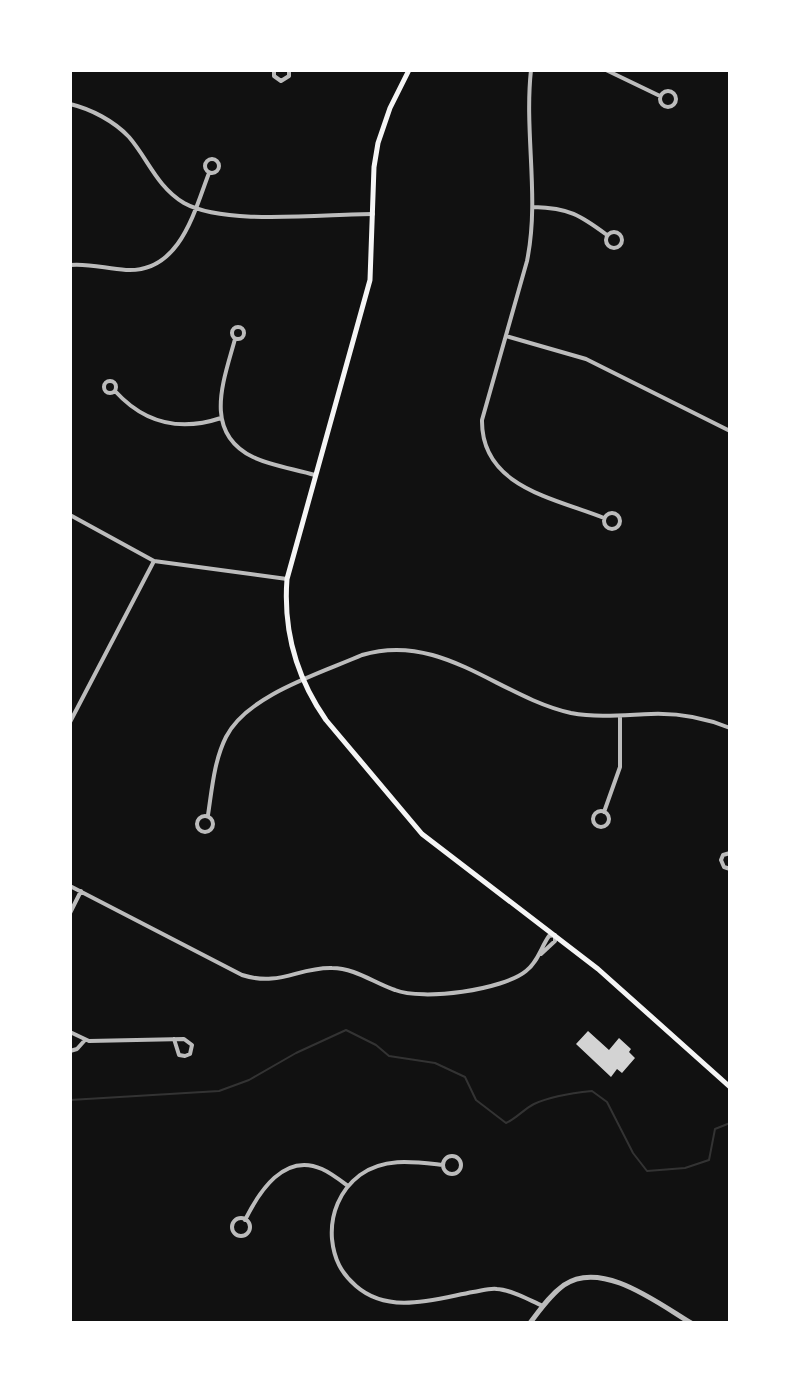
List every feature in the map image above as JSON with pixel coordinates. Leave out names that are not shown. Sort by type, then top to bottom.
[{"type":"main road","points":[[409,70],[390,108],[378,143],[374,167],[370,280],[287,579],[285,600],[290,643],[303,681],[326,720],[422,834],[598,969],[730,1087]]},
{"type":"street","points":[[274,70],[274,76],[281,81],[289,76],[289,70]]},
{"type":"street","points":[[531,70],[529,114],[534,207],[527,261],[482,420],[484,442],[492,462],[518,484],[604,518]]},
{"type":"street","points":[[606,70],[660,96]]},
{"type":"street","points":[[70,104],[90,111],[118,128],[136,147],[163,186],[182,202],[196,208],[236,216],[373,214]]},
{"type":"street","points":[[70,265],[130,270],[152,265],[169,255],[178,245],[209,173]]},
{"type":"street","points":[[534,207],[573,212],[607,235]]},
{"type":"street","points":[[613,231],[620,234],[620,245],[610,247],[606,243],[607,235],[613,231]]},
{"type":"street","points":[[506,336],[586,359],[730,431]]},
{"type":"street","points":[[235,339],[220,395],[221,418],[233,442],[252,457],[315,475]]},
{"type":"street","points":[[115,391],[130,408],[154,419],[192,425],[221,418]]},
{"type":"street","points":[[615,513],[619,524],[610,529],[604,524],[604,518],[607,514],[615,513]]},
{"type":"street","points":[[70,515],[154,561],[287,579]]},
{"type":"street","points":[[70,722],[154,561]]},
{"type":"street","points":[[208,815],[197,823],[202,832],[210,831],[213,826],[208,815],[215,770],[225,739],[235,722],[259,701],[370,652],[414,649],[454,661],[553,708],[583,715],[674,714],[730,728]]},
{"type":"street","points":[[604,812],[620,767],[620,716]]},
{"type":"street","points":[[604,812],[609,823],[598,827],[593,817],[596,813],[604,812]]},
{"type":"street","points":[[730,853],[723,855],[721,860],[724,867],[730,869]]},
{"type":"street","points":[[70,886],[252,978],[274,980],[331,968],[360,974],[397,991],[415,994],[449,992],[505,982],[528,970],[548,938],[555,935]]},
{"type":"street","points":[[70,913],[81,891]]},
{"type":"street","points":[[70,1032],[85,1040],[174,1039],[190,1041],[193,1048],[190,1054],[179,1055],[174,1039]]},
{"type":"street","points":[[70,1051],[77,1049],[85,1040]]},
{"type":"street","points":[[452,1156],[459,1159],[461,1164],[458,1172],[452,1174],[446,1172],[443,1165],[446,1158],[452,1156]]},
{"type":"street","points":[[443,1165],[408,1162],[384,1164],[367,1171],[348,1186],[333,1216],[332,1238],[336,1261],[343,1272],[373,1297],[402,1304],[498,1289],[543,1306]]},
{"type":"street","points":[[245,1220],[261,1190],[272,1178],[288,1169],[306,1166],[320,1168],[348,1186]]},
{"type":"street","points":[[245,1220],[250,1227],[247,1234],[235,1234],[232,1228],[234,1221],[245,1220]]},
{"type":"street","points":[[530,1323],[564,1285],[597,1277],[634,1289],[691,1323]]},
{"type":"building","points":[[588,1031],[609,1050],[619,1038],[631,1049],[629,1052],[635,1058],[622,1073],[617,1069],[611,1077],[576,1044]]},
{"type":"waterway","points":[[70,1100],[219,1091],[249,1080],[296,1053],[346,1030],[376,1045],[389,1056],[435,1063],[465,1077],[476,1100],[506,1123],[541,1101],[592,1091],[607,1102],[633,1153],[647,1171],[685,1168],[709,1160],[715,1129],[730,1123]]}]
